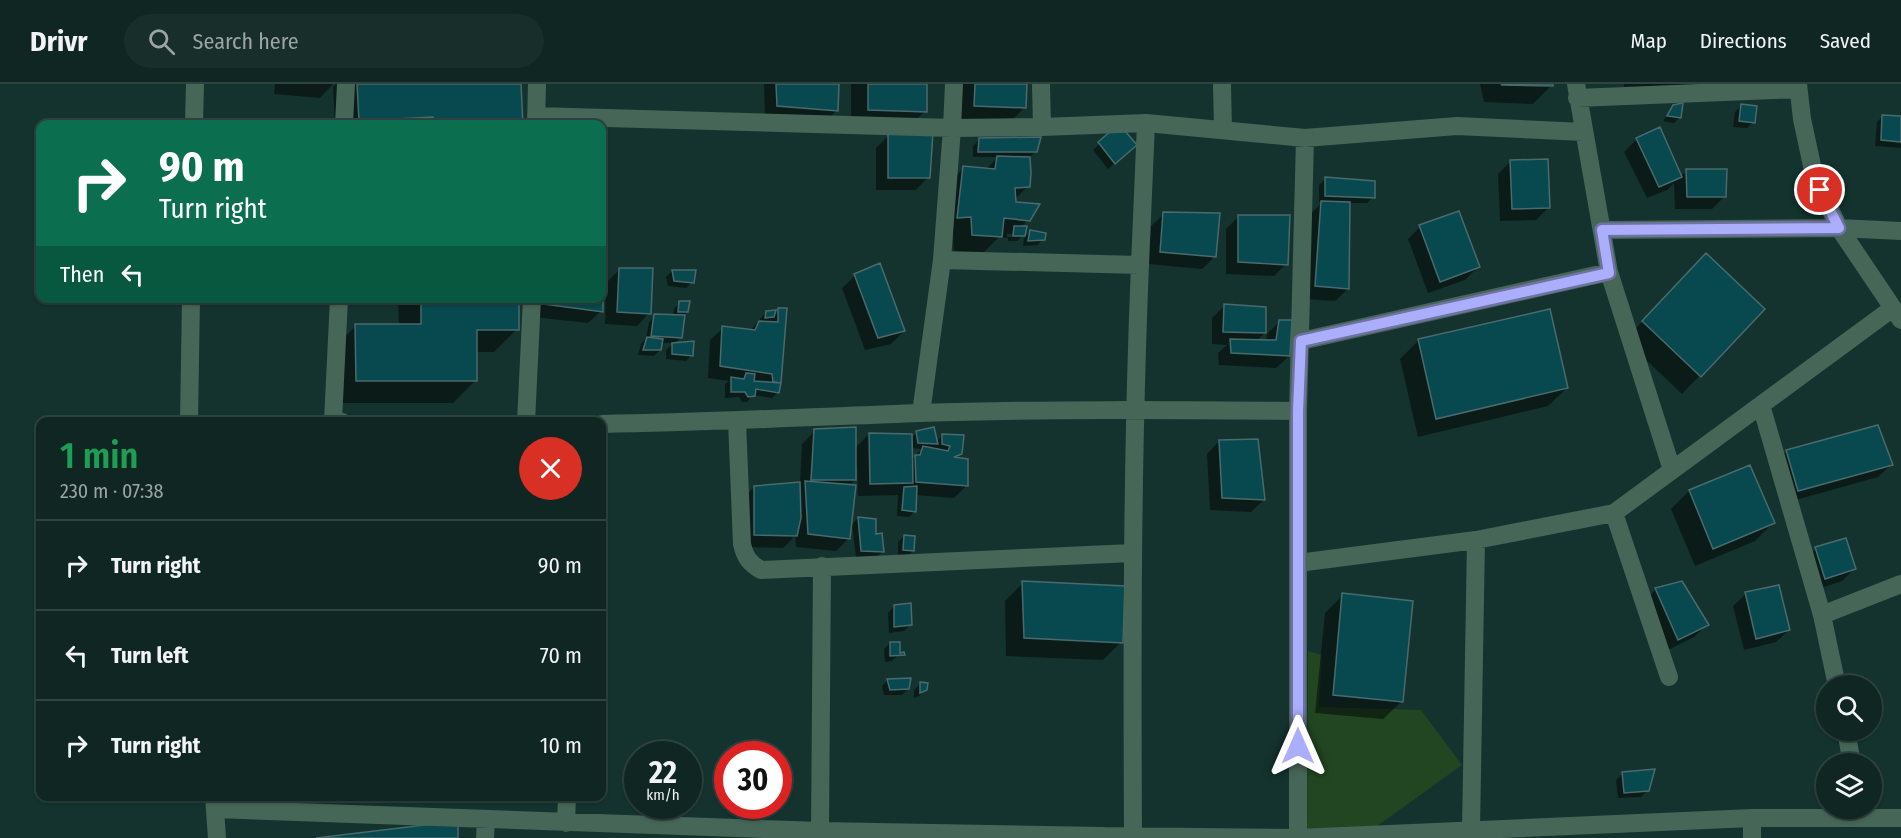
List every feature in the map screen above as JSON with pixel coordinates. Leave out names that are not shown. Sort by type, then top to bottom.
[{"type":"street","points":[[194,120],[195,84]]},
{"type":"street","points":[[344,120],[346,84]]},
{"type":"street","points":[[536,120],[537,84]]},
{"type":"street","points":[[921,413],[942,260],[954,84]]},
{"type":"street","points":[[1041,84],[1042,127]]},
{"type":"street","points":[[1222,84],[1223,130]]},
{"type":"street","points":[[1298,564],[1476,540],[1614,513],[1761,405],[1897,314],[1839,228],[1814,175],[1798,87],[1576,91],[1609,273],[1672,470]]},
{"type":"street","points":[[606,121],[952,128],[1146,123],[1305,138],[1457,126],[1584,132]]},
{"type":"street","points":[[1133,837],[1134,409],[1146,123]]},
{"type":"street","points":[[1298,838],[1298,411],[1305,138]]},
{"type":"street","points":[[1602,230],[1839,228],[1901,231]]},
{"type":"street","points":[[942,260],[1140,265]]},
{"type":"street","points":[[1301,341],[1609,273]]},
{"type":"street","points":[[189,417],[191,303]]},
{"type":"street","points":[[333,417],[339,303]]},
{"type":"street","points":[[526,417],[532,303]]},
{"type":"street","points":[[1761,405],[1822,615],[1834,675]]},
{"type":"street","points":[[606,424],[736,422],[921,413],[1134,409],[1298,411]]},
{"type":"street","points":[[736,422],[742,544],[745,555],[752,565],[760,570],[1132,553]]},
{"type":"street","points":[[1614,513],[1669,677]]},
{"type":"street","points":[[1471,830],[1476,540]]},
{"type":"street","points":[[820,831],[822,566]]},
{"type":"street","points":[[1822,615],[1901,584]]},
{"type":"street","points":[[566,823],[567,801]]},
{"type":"street","points":[[218,838],[215,803],[566,823],[1104,837],[1298,838],[1816,816]]},
{"type":"street","points":[[1882,816],[1901,818]]},
{"type":"street","points":[[1752,818],[1752,838]]},
{"type":"street","points":[[484,838],[486,819]]},
{"type":"green space","points":[[1308,651],[1322,655],[1319,707],[1421,710],[1462,765],[1377,826],[1307,830]]},
{"type":"building","points":[[357,84],[521,84],[523,120],[433,120],[433,117],[359,120]]},
{"type":"building","points":[[776,84],[839,84],[838,111],[777,106]]},
{"type":"building","points":[[868,84],[927,84],[927,112],[868,110]]},
{"type":"building","points":[[975,84],[1027,84],[1026,108],[974,106]]},
{"type":"building","points":[[1553,84],[1553,86],[1502,85]]},
{"type":"building","points":[[1683,103],[1681,118],[1667,116],[1673,105]]},
{"type":"building","points":[[1741,104],[1757,106],[1755,123],[1739,121]]},
{"type":"building","points":[[1882,115],[1901,116],[1901,142],[1881,140]]},
{"type":"building","points":[[1119,124],[1137,145],[1115,164],[1098,142]]},
{"type":"building","points":[[1660,127],[1682,177],[1659,187],[1636,138]]},
{"type":"building","points":[[933,132],[930,178],[888,178],[888,134]]},
{"type":"building","points":[[1041,137],[1037,152],[978,152],[979,138]]},
{"type":"building","points":[[997,156],[1030,157],[1030,187],[1015,188],[1016,202],[1040,204],[1030,221],[1004,218],[1002,237],[972,235],[971,217],[957,218],[963,166],[995,169]]},
{"type":"building","points":[[1548,159],[1550,208],[1512,209],[1510,160]]},
{"type":"building","points":[[1686,169],[1727,169],[1726,197],[1687,197]]},
{"type":"building","points":[[1325,177],[1375,181],[1375,198],[1325,196]]},
{"type":"building","points":[[1321,201],[1350,202],[1349,289],[1315,286]]},
{"type":"building","points":[[1459,211],[1480,267],[1440,282],[1419,225]]},
{"type":"building","points":[[1163,212],[1220,213],[1216,257],[1160,252]]},
{"type":"building","points":[[1238,215],[1290,215],[1288,265],[1238,262]]},
{"type":"building","points":[[1014,226],[1027,226],[1025,236],[1013,236]]},
{"type":"building","points":[[1030,230],[1046,233],[1045,240],[1028,241]]},
{"type":"building","points":[[1706,253],[1765,309],[1701,377],[1642,321]]},
{"type":"building","points":[[880,263],[905,331],[878,338],[854,274]]},
{"type":"building","points":[[619,268],[653,268],[651,314],[617,312]]},
{"type":"building","points":[[672,270],[696,270],[694,283],[674,281]]},
{"type":"building","points":[[679,301],[690,301],[688,312],[678,312]]},
{"type":"building","points":[[421,303],[519,303],[519,330],[477,330],[477,381],[356,381],[355,324],[421,324]]},
{"type":"building","points":[[603,303],[603,312],[544,304]]},
{"type":"building","points":[[1224,304],[1266,307],[1266,333],[1223,332]]},
{"type":"building","points":[[778,308],[787,308],[781,383],[773,382],[772,374],[720,366],[722,326],[755,330],[759,321],[778,322]]},
{"type":"building","points":[[1550,309],[1568,388],[1436,419],[1418,339]]},
{"type":"building","points":[[776,310],[774,317],[765,318],[766,311]]},
{"type":"building","points":[[654,314],[685,315],[682,338],[651,336]]},
{"type":"building","points":[[1279,320],[1292,320],[1290,356],[1231,353],[1230,339],[1276,340]]},
{"type":"building","points":[[647,337],[663,339],[661,350],[643,350]]},
{"type":"building","points":[[694,341],[693,356],[672,354],[672,343]]},
{"type":"building","points":[[746,373],[755,374],[754,381],[781,383],[779,393],[756,389],[755,396],[748,397],[745,392],[731,392],[731,377],[744,379]]},
{"type":"building","points":[[1878,425],[1893,465],[1798,491],[1786,450]]},
{"type":"building","points":[[856,427],[856,480],[811,480],[814,429]]},
{"type":"building","points":[[934,427],[938,444],[918,443],[916,431]]},
{"type":"building","points":[[869,433],[912,434],[913,483],[870,484]]},
{"type":"building","points":[[942,434],[964,435],[962,454],[954,457],[968,459],[968,486],[916,482],[915,455],[920,455],[923,446],[948,451],[950,446],[942,444]]},
{"type":"building","points":[[1258,439],[1265,500],[1222,498],[1219,440]]},
{"type":"building","points":[[1750,465],[1775,523],[1713,549],[1689,490]]},
{"type":"building","points":[[805,481],[856,485],[850,539],[808,534]]},
{"type":"building","points":[[800,482],[801,518],[797,536],[754,535],[754,486]]},
{"type":"building","points":[[917,486],[916,512],[902,510],[904,487]]},
{"type":"building","points":[[858,517],[876,519],[876,534],[882,533],[884,552],[861,551]]},
{"type":"building","points":[[904,535],[915,536],[914,551],[903,550]]},
{"type":"building","points":[[1846,538],[1856,569],[1825,579],[1815,547]]},
{"type":"building","points":[[1022,581],[1125,586],[1123,643],[1024,638]]},
{"type":"building","points":[[1682,581],[1709,625],[1678,640],[1655,588]]},
{"type":"building","points":[[1779,585],[1790,630],[1756,639],[1745,592]]},
{"type":"building","points":[[1342,593],[1413,601],[1403,702],[1333,695]]},
{"type":"building","points":[[911,603],[912,625],[894,627],[894,605]]},
{"type":"building","points":[[890,642],[900,642],[900,653],[904,652],[905,655],[890,656]]},
{"type":"building","points":[[911,678],[909,689],[890,690],[887,679]]},
{"type":"building","points":[[920,682],[928,683],[927,690],[920,693]]},
{"type":"building","points":[[1655,769],[1649,791],[1624,793],[1622,772]]},
{"type":"building","points":[[458,821],[458,838],[316,838]]},
{"type":"route","points":[[1298,746],[1298,411],[1301,341],[1609,273],[1602,230],[1839,228],[1820,190]]}]
